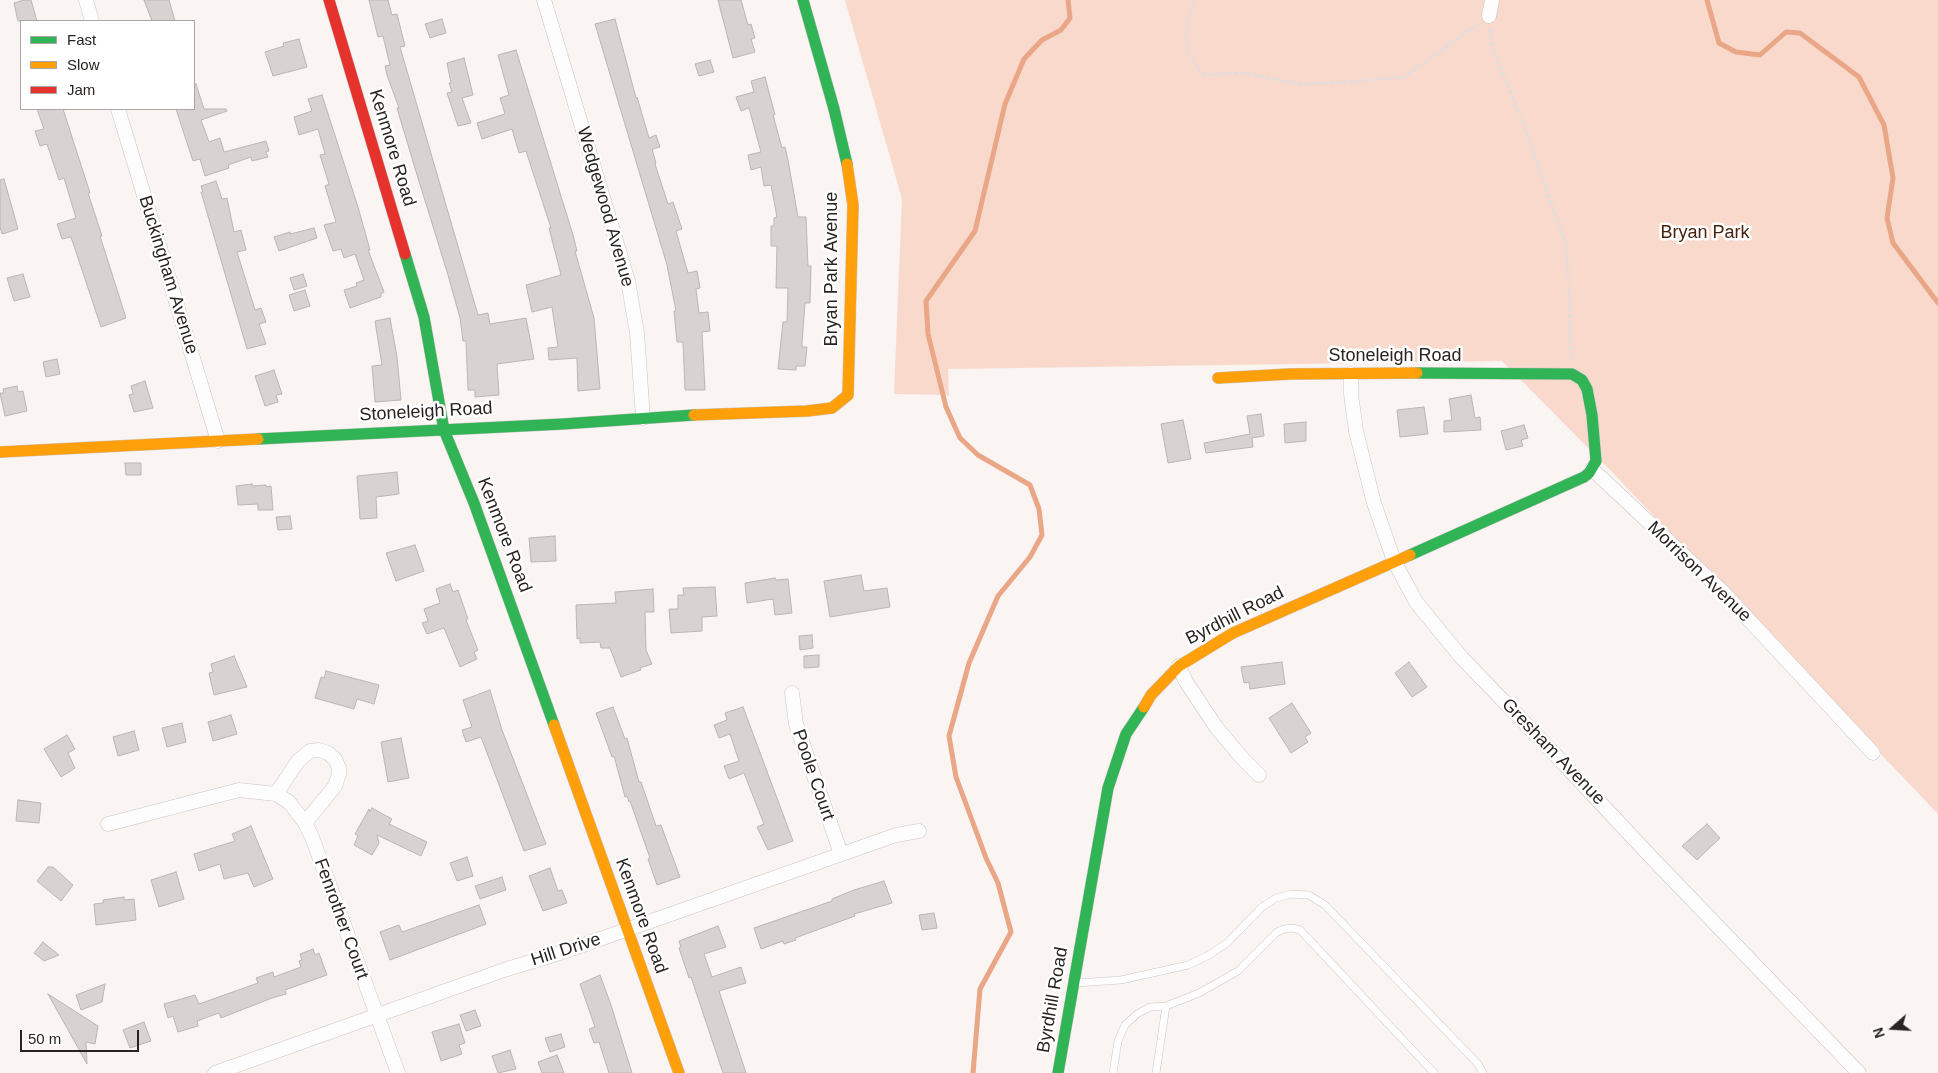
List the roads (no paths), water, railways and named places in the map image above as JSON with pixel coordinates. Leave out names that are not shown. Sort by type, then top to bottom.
[{"type":"street","points":[[86,0],[92,20]]},
{"type":"street","name":"Kenmore Road","points":[[329,0],[424,317],[444,430],[484,529],[678,1073]]},
{"type":"street","name":"Wedgewood Avenue","points":[[544,0],[628,280],[637,333],[643,418]]},
{"type":"street","name":"Bryan Park Avenue","points":[[803,0],[834,109],[848,169],[853,205],[848,395]]},
{"type":"street","points":[[1489,16],[1492,0]]},
{"type":"street","name":"Buckingham Avenue","points":[[118,110],[218,441]]},
{"type":"street","name":"Stoneleigh Road","points":[[1218,378],[1351,374],[1572,374],[1582,380],[1587,389],[1592,415],[1596,461],[1592,469]]},
{"type":"street","name":"Gresham Avenue","points":[[1351,374],[1351,394],[1356,431],[1374,503],[1394,561],[1416,602],[1461,657],[1859,1073]]},
{"type":"street","name":"Stoneleigh Road","points":[[0,452],[444,430],[732,413],[807,411],[832,408],[848,395]]},
{"type":"street","name":"Byrdhill Road","points":[[1058,1073],[1100,824],[1116,761],[1126,734],[1143,706],[1179,666],[1212,644],[1394,561],[1548,494],[1584,477],[1592,469]]},
{"type":"street","name":"Morrison Avenue","points":[[1592,469],[1723,592],[1873,753]]},
{"type":"street","points":[[1179,666],[1185,680],[1216,727],[1259,775]]},
{"type":"street","name":"Poole Court","points":[[792,694],[796,724],[841,854]]},
{"type":"street","points":[[108,824],[231,791],[239,790],[276,794],[298,761],[310,751],[319,750],[328,753],[335,759],[339,768],[339,774],[335,786],[305,822]]},
{"type":"street","name":"Fenrother Court","points":[[276,794],[289,802],[305,822],[312,838],[398,1073]]},
{"type":"street","name":"Hill Drive","points":[[215,1073],[896,834],[919,831]]},
{"type":"lane","points":[[1073,983],[1121,980],[1188,965],[1209,956],[1227,943],[1262,907],[1276,898],[1291,894],[1309,895],[1325,905],[1478,1064],[1483,1073]]},
{"type":"lane","points":[[1114,1073],[1118,1041],[1125,1025],[1137,1014],[1150,1007],[1166,1006],[1199,993],[1238,971],[1277,932],[1292,928],[1300,930],[1305,935],[1434,1073]]},
{"type":"lane","points":[[1156,1073],[1166,1006]]},
{"type":"waterway","points":[[973,1073],[980,989],[1011,932],[998,883],[986,858],[956,777],[949,736],[969,663],[998,596],[1030,557],[1042,535],[1039,509],[1030,485],[978,455],[960,438],[946,407],[928,334],[926,301],[975,231],[1005,104],[1024,59],[1042,40],[1061,30],[1070,18],[1068,0]]},
{"type":"waterway","points":[[1707,0],[1719,43],[1736,52],[1760,55],[1786,32],[1800,33],[1859,77],[1884,125],[1893,178],[1887,218],[1893,243],[1938,303]]},
{"type":"park label","name":"Bryan Park","points":[[1705,233]]}]
